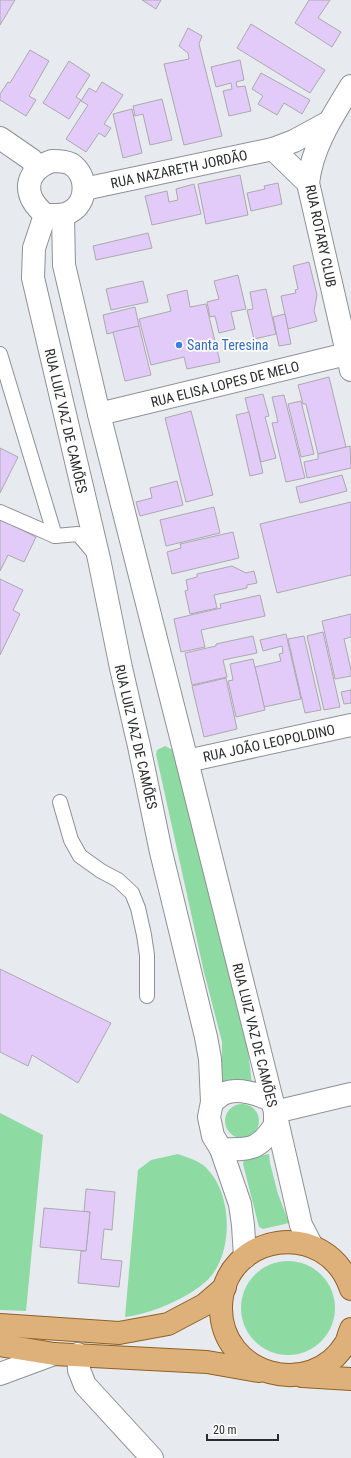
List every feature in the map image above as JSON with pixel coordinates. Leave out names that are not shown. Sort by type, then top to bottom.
[{"type":"main road","points":[[264,1371],[246,1361],[233,1346],[224,1328],[221,1308],[225,1287],[233,1270],[245,1257],[260,1248],[277,1242],[295,1242],[312,1246],[332,1258],[347,1276],[351,1289]]},
{"type":"main road","points":[[0,1325],[119,1333],[168,1324],[204,1305],[225,1287]]},
{"type":"main road","points":[[289,1376],[311,1372],[331,1360],[346,1343],[351,1329]]},
{"type":"main road","points":[[0,1345],[54,1354],[78,1354],[207,1362],[264,1371],[276,1375],[351,1379]]},
{"type":"street","name":"RUA ROTARY CLUB","points":[[350,359],[308,183],[312,160],[329,122],[351,86]]},
{"type":"street","name":"RUA NAZARETH JORDÃO","points":[[84,189],[273,149],[294,141],[329,122]]},
{"type":"street","points":[[0,138],[32,160],[36,170]]},
{"type":"street","points":[[273,149],[308,183]]},
{"type":"street","points":[[52,161],[62,161],[71,164],[78,171],[83,179],[84,189],[82,198],[77,206],[70,212],[54,215],[35,205],[30,197],[29,188],[31,178],[36,170],[43,164],[52,161]]},
{"type":"street","name":"RUA LUIZ VAZ DE CAMÕES","points":[[54,215],[64,265],[99,414],[187,761],[301,1225],[312,1246]]},
{"type":"street","name":"RUA LUIZ VAZ DE CAMÕES","points":[[54,215],[34,248],[33,278],[99,559],[161,852],[206,1037],[210,1058],[212,1102],[209,1117],[213,1136],[221,1149],[240,1204],[245,1257]]},
{"type":"street","name":"RUA ELISA LOPES DE MELO","points":[[99,414],[350,359]]},
{"type":"street","name":"RUA JOÃO LEOPOLDINO","points":[[187,761],[351,725]]},
{"type":"street","points":[[212,1102],[223,1094],[248,1092],[261,1096],[273,1107],[275,1125],[260,1144],[248,1149],[221,1149]]},
{"type":"street","points":[[273,1107],[351,1094]]},
{"type":"street","points":[[0,1374],[54,1354]]},
{"type":"street","points":[[78,1354],[80,1370],[85,1385],[152,1458]]},
{"type":"lane","points":[[0,354],[55,536]]},
{"type":"lane","points":[[0,512],[55,536],[78,534],[99,559]]},
{"type":"lane","points":[[60,802],[71,840],[80,856],[101,871],[118,880],[132,893],[138,908],[147,955],[147,996]]},
{"type":"green space","points":[[165,746],[173,750],[175,753],[240,1010],[248,1051],[252,1083],[222,1084],[222,1042],[204,972],[156,754],[157,750]]},
{"type":"green space","points":[[242,1104],[248,1105],[254,1109],[258,1115],[258,1127],[254,1133],[248,1137],[242,1138],[236,1137],[230,1133],[226,1127],[225,1121],[226,1115],[230,1109],[236,1105]]},
{"type":"green space","points":[[0,1113],[43,1135],[26,1311],[0,1310]]},
{"type":"green space","points":[[178,1154],[203,1165],[213,1175],[220,1188],[227,1218],[224,1249],[219,1263],[212,1275],[195,1290],[172,1303],[147,1312],[125,1317],[138,1170],[151,1160]]},
{"type":"green space","points":[[269,1154],[278,1194],[289,1223],[263,1229],[259,1227],[243,1164],[244,1159]]},
{"type":"green space","points":[[279,1261],[297,1261],[306,1264],[322,1274],[332,1290],[335,1299],[335,1317],[332,1326],[322,1342],[306,1352],[297,1355],[279,1355],[270,1352],[254,1342],[244,1326],[241,1317],[241,1299],[244,1290],[254,1274],[270,1264]]},
{"type":"building","points":[[0,0],[15,0],[0,25]]},
{"type":"building","points":[[142,0],[161,0],[156,9]]},
{"type":"building","points":[[309,0],[330,0],[318,18],[341,32],[332,47],[295,23]]},
{"type":"building","points":[[251,24],[325,70],[310,93],[237,48]]},
{"type":"building","points":[[188,28],[202,36],[199,44],[222,136],[184,145],[164,64],[189,59],[188,53],[179,46]]},
{"type":"building","points":[[30,50],[49,61],[29,96],[36,100],[26,116],[0,100],[0,94],[8,82],[10,83]]},
{"type":"building","points":[[240,60],[244,80],[236,82],[237,87],[245,86],[251,111],[229,116],[223,91],[232,89],[231,83],[216,87],[211,67]]},
{"type":"building","points":[[69,61],[90,75],[76,97],[81,100],[69,119],[43,103]]},
{"type":"building","points":[[261,73],[310,100],[302,114],[284,103],[277,115],[258,104],[263,96],[252,89]]},
{"type":"building","points":[[102,82],[123,95],[104,124],[111,128],[105,137],[99,133],[86,152],[66,139],[88,105],[81,101],[89,88],[96,92]]},
{"type":"building","points":[[162,99],[172,140],[150,145],[143,114],[135,116],[133,106]]},
{"type":"building","points":[[132,109],[142,153],[123,158],[113,114]]},
{"type":"building","points":[[240,175],[248,215],[206,224],[198,184]]},
{"type":"building","points":[[278,183],[282,204],[251,211],[247,193],[265,189],[264,186]]},
{"type":"building","points":[[194,184],[201,214],[152,225],[145,196],[167,191],[169,202],[178,200],[176,189]]},
{"type":"building","points":[[148,233],[152,248],[96,260],[93,246]]},
{"type":"building","points":[[309,262],[317,295],[314,311],[317,321],[288,329],[281,296],[296,293],[295,290],[298,289],[293,266]]},
{"type":"building","points":[[238,275],[246,309],[231,312],[235,329],[219,333],[215,316],[210,317],[207,302],[219,299],[214,281]]},
{"type":"building","points":[[143,281],[148,302],[111,310],[106,289]]},
{"type":"building","points":[[266,289],[276,334],[254,339],[247,310],[253,309],[250,292]]},
{"type":"building","points":[[187,290],[190,307],[206,304],[220,362],[187,369],[184,357],[151,365],[139,319],[171,311],[167,295]]},
{"type":"building","points":[[135,307],[139,326],[107,334],[103,315]]},
{"type":"building","points":[[285,314],[291,344],[279,346],[273,317]]},
{"type":"building","points":[[139,326],[151,375],[125,381],[113,332]]},
{"type":"building","points":[[329,377],[346,447],[318,454],[306,404],[303,404],[298,385]]},
{"type":"building","points":[[263,394],[269,416],[265,417],[276,458],[261,462],[245,398]]},
{"type":"building","points":[[284,395],[305,478],[286,482],[272,423],[278,422],[272,397]]},
{"type":"building","points":[[301,401],[314,454],[301,457],[288,404]]},
{"type":"building","points":[[191,411],[213,495],[186,502],[165,418]]},
{"type":"building","points":[[249,412],[263,473],[250,476],[236,415]]},
{"type":"building","points":[[350,446],[351,468],[307,478],[304,462],[318,459],[318,454]]},
{"type":"building","points":[[0,448],[18,457],[0,493]]},
{"type":"building","points":[[342,475],[347,491],[300,503],[296,487]]},
{"type":"building","points":[[177,481],[183,505],[140,516],[136,502],[152,498],[150,488]]},
{"type":"building","points":[[351,502],[351,575],[277,593],[260,524]]},
{"type":"building","points":[[214,507],[220,533],[166,546],[160,520]]},
{"type":"building","points":[[0,519],[36,537],[24,562],[8,555],[0,571]]},
{"type":"building","points":[[233,532],[239,558],[172,574],[167,552],[181,548],[180,544]]},
{"type":"building","points":[[232,566],[246,573],[254,571],[257,583],[247,585],[247,588],[214,595],[217,608],[190,614],[185,591],[188,590],[186,580],[197,577],[197,574]]},
{"type":"building","points":[[0,579],[23,590],[13,610],[20,614],[0,655]]},
{"type":"building","points":[[260,595],[265,616],[201,630],[205,647],[181,652],[174,619],[221,608],[220,604]]},
{"type":"building","points":[[351,614],[351,637],[344,639],[351,676],[335,679],[322,621]]},
{"type":"building","points":[[323,632],[340,707],[324,710],[307,636]]},
{"type":"building","points":[[286,634],[301,699],[264,707],[255,667],[281,661],[279,654],[283,653],[282,646],[263,651],[260,640]]},
{"type":"building","points":[[253,636],[257,653],[223,660],[227,677],[192,685],[185,653],[216,646],[216,644]]},
{"type":"building","points":[[304,636],[321,710],[305,713],[288,639]]},
{"type":"building","points":[[253,659],[265,710],[236,717],[228,681],[233,680],[230,664]]},
{"type":"building","points":[[226,678],[237,729],[204,737],[192,686]]},
{"type":"building","points":[[351,690],[351,703],[344,704],[341,692]]},
{"type":"building","points":[[0,969],[111,1023],[78,1083],[32,1055],[28,1066],[0,1052]]},
{"type":"building","points":[[86,1189],[115,1192],[112,1230],[104,1229],[101,1259],[122,1261],[119,1287],[78,1283],[81,1251],[86,1251],[90,1212],[84,1212]]},
{"type":"building","points":[[44,1208],[90,1212],[86,1251],[40,1247]]},
{"type":"place","name":"Santa Teresina","points":[[179,345]]}]
